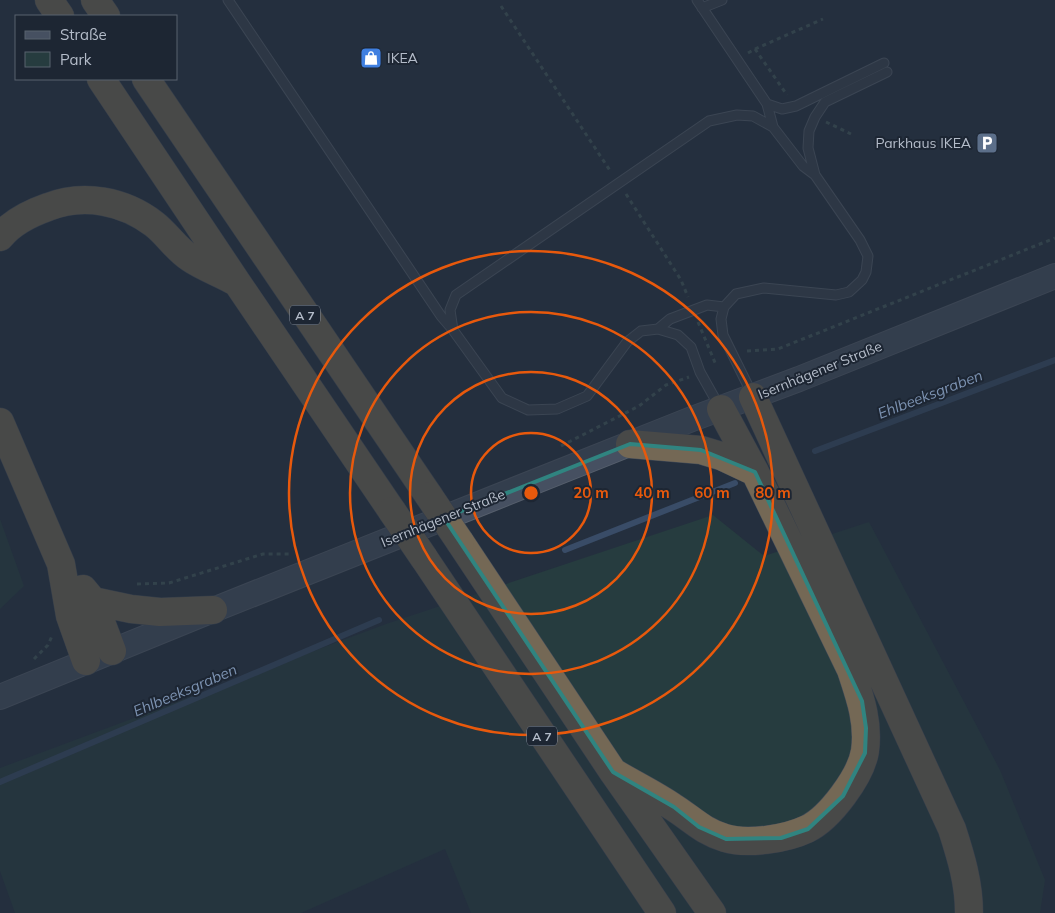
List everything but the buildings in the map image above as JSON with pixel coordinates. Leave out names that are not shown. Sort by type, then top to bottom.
[{"type":"highway","points":[[49,0],[59,15]]},
{"type":"highway","points":[[95,0],[105,15]]},
{"type":"highway","name":"A 7","points":[[102,80],[662,913]]},
{"type":"highway","name":"A 7","points":[[147,80],[614,772],[712,913]]},
{"type":"highway","points":[[0,237],[5,230],[32,212],[57,203],[85,200],[112,203],[132,210],[154,224],[189,258],[236,281]]},
{"type":"highway","points":[[753,397],[946,815],[962,862],[969,891],[969,913]]},
{"type":"highway","points":[[614,772],[674,807],[699,827],[726,839],[754,841],[781,838],[808,829],[828,813],[844,796],[856,776],[865,754],[866,728],[862,701],[851,670],[756,472],[721,409]]},
{"type":"highway","points":[[0,422],[61,564],[70,616],[86,661]]},
{"type":"highway","points":[[630,444],[701,450],[721,456],[756,472]]},
{"type":"highway","points":[[61,564],[93,601],[112,651]]},
{"type":"highway","points":[[93,601],[131,609],[160,612],[213,610]]},
{"type":"main road","name":"Isernhägener Straße","points":[[0,697],[213,610],[1055,276]]},
{"type":"lane","points":[[228,0],[440,316],[454,330],[502,398],[528,410],[558,409],[587,396],[627,342],[641,331],[658,329],[678,335],[691,348],[700,372],[721,409]]},
{"type":"lane","points":[[697,0],[767,104],[774,127],[803,166],[815,175],[860,240],[868,256],[866,272],[862,280],[849,292],[836,295],[764,288],[736,294],[724,307],[721,319],[723,335],[753,397]]},
{"type":"lane","points":[[702,8],[722,0]]},
{"type":"lane","points":[[767,104],[782,109],[796,106],[885,67],[825,102],[815,117],[809,131],[808,148],[815,175]]},
{"type":"lane","points":[[454,330],[450,310],[456,295],[709,121],[737,115],[753,116],[774,127]]},
{"type":"lane","points":[[658,329],[670,319],[707,305],[724,307]]},
{"type":"path","points":[[756,49],[823,20]]},
{"type":"path","points":[[554,449],[639,406],[666,386],[749,350],[778,349],[1055,238]]},
{"type":"highlighted area","points":[[630,444],[701,450],[755,472],[862,701],[866,728],[865,753],[843,796],[808,829],[781,838],[726,839],[699,827],[674,807],[613,772],[444,518]]},
{"type":"green space","points":[[713,515],[764,556],[869,522],[1000,770],[1045,880],[1040,913],[471,913],[445,849],[301,913],[15,913],[0,871],[0,768],[386,624]]},
{"type":"green space","points":[[0,519],[24,586],[0,609]]},
{"type":"waterway","name":"Ehlbeeksgraben","points":[[815,451],[1055,360]]},
{"type":"waterway","name":"Ehlbeeksgraben","points":[[565,550],[735,483]]},
{"type":"waterway","name":"Ehlbeeksgraben","points":[[0,782],[379,620]]},
{"type":"place","name":"IKEA","points":[[371,58]]},
{"type":"place","name":"Parkhaus IKEA","points":[[987,143]]}]
